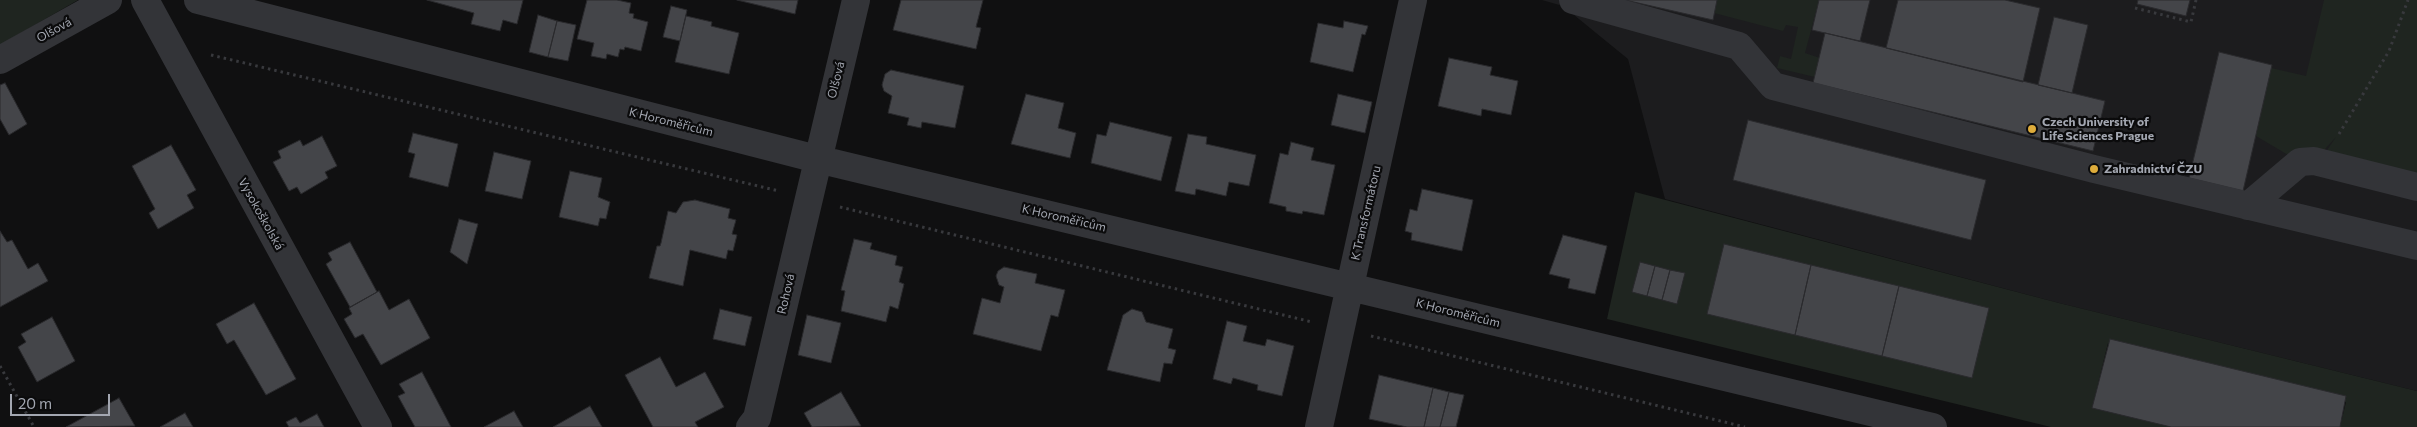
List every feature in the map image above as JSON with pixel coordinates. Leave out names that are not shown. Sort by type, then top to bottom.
[{"type":"street","name":"Olšová","points":[[0,60],[108,0]]},
{"type":"street","name":"Vysokoškolská","points":[[145,0],[378,427]]},
{"type":"street","name":"K Horoměřicům","points":[[198,0],[817,159],[1933,427]]},
{"type":"street","name":"Olšová","points":[[817,159],[856,0]]},
{"type":"street","name":"K Transformátoru","points":[[1319,427],[1330,326],[1350,287],[1413,0]]},
{"type":"street","points":[[1573,0],[1739,46],[1773,86],[2094,169],[2417,246]]},
{"type":"street","name":"Rohová","points":[[757,424],[817,159]]},
{"type":"street","points":[[2248,206],[2300,162],[2314,161],[2417,187]]},
{"type":"path","points":[[2135,8],[2191,22],[2196,0]]},
{"type":"path","points":[[2340,133],[2389,50],[2408,0]]},
{"type":"path","points":[[211,55],[782,192]]},
{"type":"path","points":[[832,205],[1744,427]]},
{"type":"path","points":[[0,366],[34,427]]},
{"type":"shaded area","points":[[0,0],[78,0],[0,45]]},
{"type":"shaded area","name":"Czech University of Life Sciences Prague","points":[[1542,0],[2417,0],[2417,391],[2059,303],[1665,199],[1628,59],[1563,6]]},
{"type":"shaded area","points":[[1717,0],[1819,0],[1805,53],[1820,58],[1815,77],[1777,68],[1780,56],[1791,59],[1798,27],[1786,25],[1783,31],[1714,13]]},
{"type":"shaded area","points":[[2324,0],[2417,0],[2417,187],[2319,162],[2336,137],[2314,161],[2300,162],[2256,136],[2271,68],[2306,76]]},
{"type":"shaded area","points":[[1635,192],[2059,303],[2417,391],[2417,427],[2340,427],[2346,402],[2108,343],[2092,408],[2171,427],[2051,427],[1607,319]],"holes":[[[1640,262],[1685,274],[1677,304],[1632,292]]]},
{"type":"building","points":[[427,0],[523,0],[517,24],[503,20],[500,31],[471,24],[474,13]]},
{"type":"building","points":[[587,0],[617,0],[631,3],[629,13],[634,14],[633,18],[648,22],[641,51],[625,47],[624,50],[620,49],[618,57],[607,54],[606,59],[591,56],[594,43],[577,39]]},
{"type":"building","points":[[737,0],[798,0],[795,14]]},
{"type":"building","points":[[901,0],[983,0],[976,27],[981,28],[976,49],[893,30]]},
{"type":"building","points":[[1625,0],[1717,0],[1713,20]]},
{"type":"building","points":[[1819,0],[1870,0],[1860,41],[1812,30]]},
{"type":"building","points":[[1898,0],[2005,0],[2040,8],[2023,82],[1886,48]]},
{"type":"building","points":[[2138,0],[2190,0],[2186,16],[2137,4]]},
{"type":"building","points":[[671,6],[687,10],[680,41],[663,37]]},
{"type":"building","points":[[538,15],[557,21],[548,57],[529,52]]},
{"type":"building","points":[[686,16],[712,22],[711,26],[739,33],[729,74],[675,62]]},
{"type":"building","points":[[2054,17],[2088,25],[2072,93],[2038,85]]},
{"type":"building","points":[[557,21],[576,25],[568,61],[548,57]]},
{"type":"building","points":[[1344,21],[1368,26],[1365,35],[1362,34],[1353,72],[1310,62],[1318,23],[1343,28]]},
{"type":"building","points":[[1825,33],[2105,101],[2093,151],[1813,83]]},
{"type":"building","points":[[2219,52],[2272,65],[2243,191],[2189,178]]},
{"type":"building","points":[[1449,58],[1492,67],[1490,75],[1518,81],[1511,115],[1482,109],[1481,116],[1438,106]]},
{"type":"building","points":[[891,70],[964,86],[955,128],[922,122],[921,128],[907,125],[909,118],[888,113],[892,96],[884,91],[882,85],[885,74]]},
{"type":"building","points":[[5,83],[27,124],[9,135],[0,119],[0,85]]},
{"type":"building","points":[[1026,94],[1064,103],[1058,128],[1076,133],[1070,158],[1011,144]]},
{"type":"building","points":[[1338,94],[1372,102],[1365,133],[1331,125]]},
{"type":"building","points":[[1748,120],[1986,180],[1971,240],[1733,180]]},
{"type":"building","points":[[1110,122],[1172,137],[1161,181],[1091,163],[1097,134],[1106,136]]},
{"type":"building","points":[[413,133],[458,144],[448,187],[409,177],[415,154],[408,152]]},
{"type":"building","points":[[1188,134],[1207,137],[1206,144],[1256,155],[1249,186],[1229,182],[1226,196],[1196,189],[1195,195],[1175,191]]},
{"type":"building","points":[[322,136],[337,166],[325,172],[328,178],[301,194],[297,187],[289,191],[273,162],[281,158],[278,151],[300,140],[303,146]]},
{"type":"building","points":[[1291,142],[1314,148],[1311,160],[1335,165],[1324,215],[1303,211],[1302,214],[1286,211],[1286,207],[1269,203],[1280,153],[1288,155]]},
{"type":"building","points":[[171,145],[196,190],[187,195],[194,208],[158,229],[149,213],[155,209],[132,166]]},
{"type":"building","points":[[494,152],[531,161],[522,199],[485,191]]},
{"type":"building","points":[[570,171],[602,178],[598,197],[610,202],[606,219],[600,218],[598,226],[559,217]]},
{"type":"building","points":[[1422,189],[1473,200],[1462,251],[1411,240],[1412,233],[1405,231],[1410,209],[1417,211]]},
{"type":"building","points":[[695,200],[730,209],[728,218],[736,220],[732,234],[737,235],[733,251],[728,250],[726,259],[690,250],[683,286],[649,278],[657,246],[660,246],[661,243],[668,211],[676,213],[683,202]]},
{"type":"building","points":[[459,219],[478,224],[467,264],[450,252]]},
{"type":"building","points":[[0,231],[7,242],[12,240],[28,269],[38,263],[48,281],[0,307]]},
{"type":"building","points":[[1563,235],[1607,246],[1595,294],[1568,288],[1570,279],[1549,274]]},
{"type":"building","points":[[854,239],[872,243],[870,249],[897,256],[895,265],[903,267],[899,282],[904,284],[898,309],[890,306],[886,322],[841,311],[845,291],[841,290]]},
{"type":"building","points":[[350,242],[377,292],[350,307],[326,264],[332,260],[328,253]]},
{"type":"building","points":[[1724,244],[1811,265],[1795,335],[1707,314]]},
{"type":"building","points":[[1640,262],[1655,266],[1647,296],[1632,292]]},
{"type":"building","points":[[1811,265],[1899,286],[1882,356],[1795,335]]},
{"type":"building","points":[[1655,266],[1670,270],[1662,300],[1647,296]]},
{"type":"building","points":[[1004,267],[1037,274],[1035,283],[1065,290],[1058,317],[1051,315],[1041,351],[973,334],[982,298],[1000,303],[1004,287],[999,285],[996,276],[998,271]]},
{"type":"building","points":[[1670,270],[1685,273],[1677,304],[1662,300]]},
{"type":"building","points":[[1899,286],[1989,308],[1972,378],[1882,356]]},
{"type":"building","points":[[379,291],[389,310],[409,299],[430,338],[381,365],[363,334],[355,338],[344,319],[352,314],[349,308]]},
{"type":"building","points":[[254,303],[296,379],[266,395],[234,340],[227,344],[216,324]]},
{"type":"building","points":[[720,309],[752,317],[745,346],[713,339]]},
{"type":"building","points":[[1132,309],[1142,312],[1146,322],[1173,329],[1168,348],[1176,350],[1172,364],[1164,363],[1160,382],[1107,370],[1123,315]]},
{"type":"building","points":[[807,315],[841,323],[831,363],[798,355]]},
{"type":"building","points":[[52,317],[75,361],[37,382],[18,347],[26,342],[21,334]]},
{"type":"building","points":[[1227,321],[1247,326],[1243,341],[1265,346],[1267,339],[1294,346],[1282,396],[1257,390],[1258,385],[1233,378],[1231,384],[1213,379]]},
{"type":"building","points":[[2110,339],[2346,396],[2340,427],[2171,427],[2092,408]]},
{"type":"building","points":[[660,357],[676,387],[705,372],[724,407],[695,422],[698,427],[653,427],[625,375]]},
{"type":"building","points":[[422,372],[451,427],[415,427],[398,396],[405,393],[399,384]]},
{"type":"building","points":[[1379,375],[1433,388],[1424,427],[1407,427],[1369,419]]},
{"type":"building","points":[[1433,388],[1449,392],[1440,427],[1424,427]]},
{"type":"building","points":[[841,392],[861,426],[812,427],[804,413]]},
{"type":"building","points":[[1449,392],[1464,395],[1456,427],[1440,427]]},
{"type":"building","points":[[119,398],[135,426],[66,427]]},
{"type":"building","points":[[590,406],[602,427],[553,427]]},
{"type":"building","points":[[514,411],[523,427],[484,427]]},
{"type":"building","points":[[185,413],[193,427],[160,427]]},
{"type":"building","points":[[317,414],[324,427],[289,427],[286,422],[296,417],[300,423]]},
{"type":"place","name":"Czech University of Life Sciences Prague","points":[[2032,129]]},
{"type":"place","name":"Zahradnictví ČZU","points":[[2094,169]]}]
